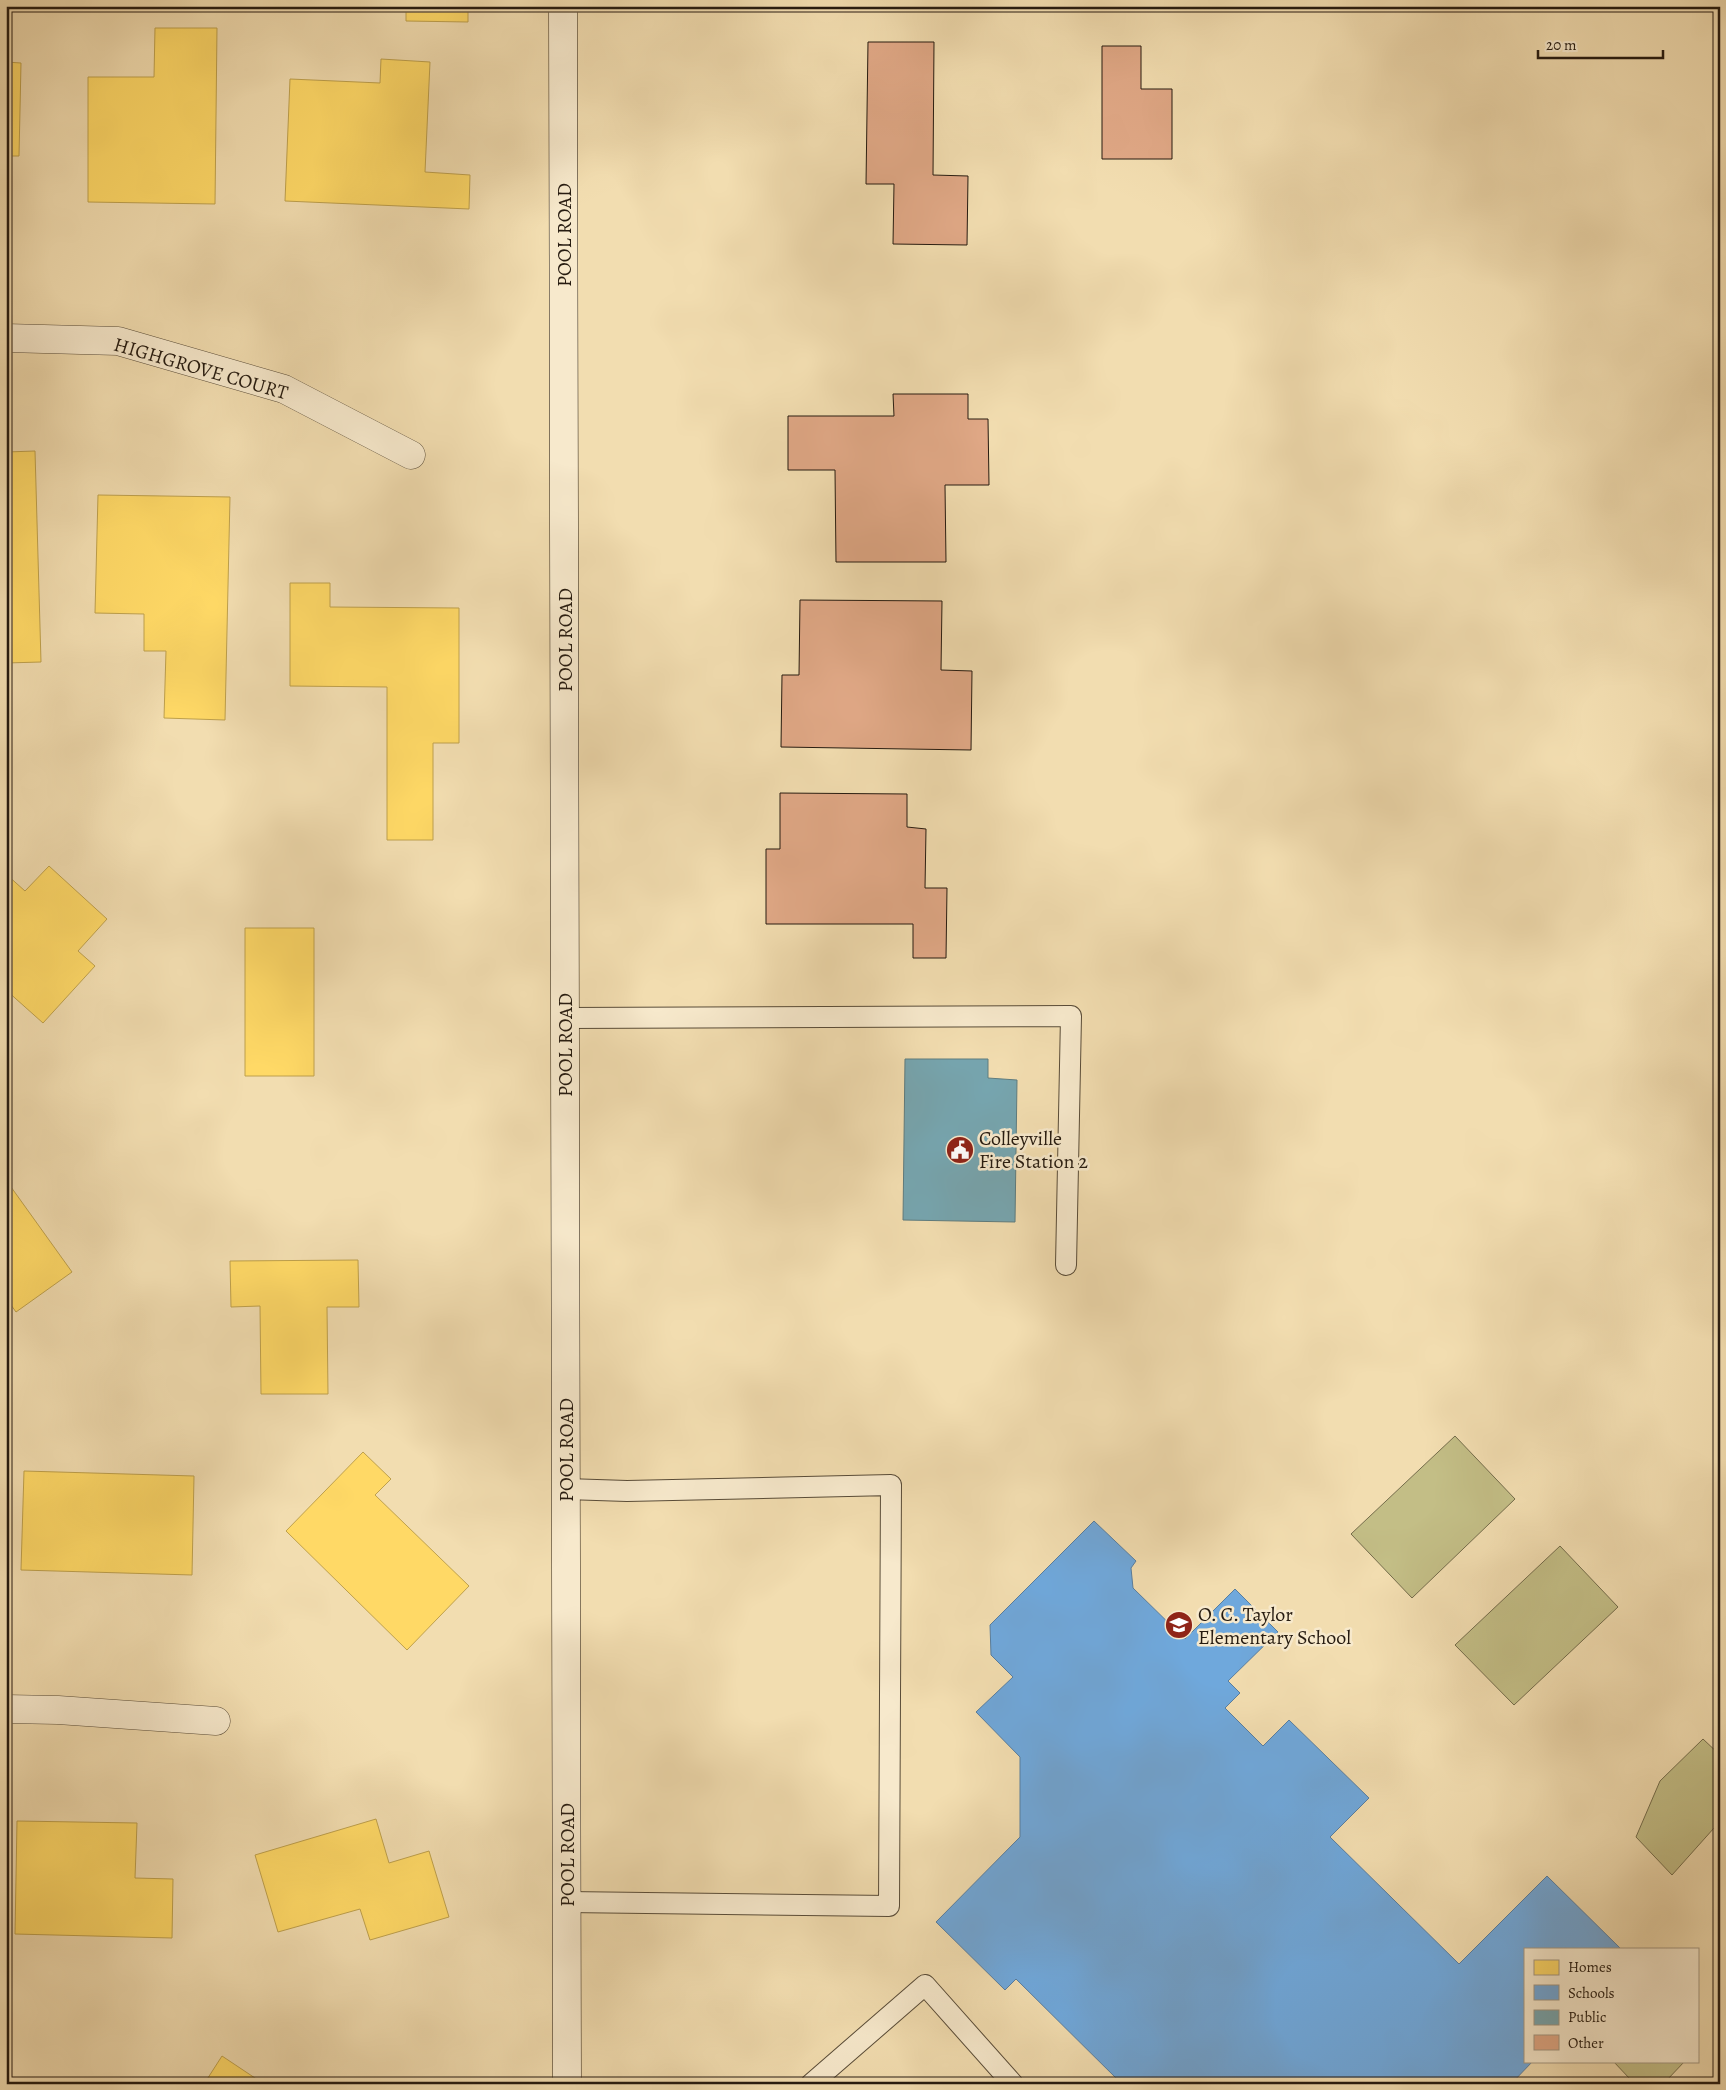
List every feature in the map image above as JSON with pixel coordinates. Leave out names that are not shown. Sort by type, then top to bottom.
[{"type":"main road","name":"POOL ROAD","points":[[563,6],[567,2084]]},
{"type":"main road","name":"HIGHGROVE COURT","points":[[6,338],[118,341],[284,389],[411,455]]},
{"type":"main road","points":[[6,1709],[58,1710],[216,1721]]},
{"type":"lane","points":[[565,1018],[1071,1016],[1066,1265]]},
{"type":"lane","points":[[566,1489],[627,1491],[891,1485],[889,1906],[567,1902]]},
{"type":"lane","points":[[811,2084],[925,1985],[1013,2084]]},
{"type":"shaded area","points":[[1455,1436],[1515,1499],[1412,1598],[1351,1534]]},
{"type":"shaded area","points":[[1560,1546],[1618,1607],[1514,1705],[1455,1645]]},
{"type":"shaded area","points":[[1703,1739],[1720,1755],[1720,1831],[1714,1828],[1672,1875],[1636,1837],[1660,1781]]},
{"type":"shaded area","points":[[1614,2062],[1684,2062],[1666,2081],[1630,2079]]},
{"type":"building: Homes","points":[[406,6],[468,6],[468,22],[406,21]]},
{"type":"building: Homes","points":[[155,28],[217,28],[215,204],[88,202],[88,77],[154,77]]},
{"type":"building: Homes","points":[[381,59],[430,62],[425,172],[470,175],[469,209],[285,201],[290,79],[380,83]]},
{"type":"building: Homes","points":[[6,62],[21,63],[19,156],[6,156]]},
{"type":"building: Homes","points":[[35,451],[41,662],[6,663],[6,452]]},
{"type":"building: Homes","points":[[98,495],[230,497],[225,720],[164,718],[166,651],[144,651],[144,614],[95,613]]},
{"type":"building: Homes","points":[[290,583],[330,583],[330,607],[459,608],[459,743],[433,743],[433,840],[387,840],[387,687],[290,686]]},
{"type":"building: Homes","points":[[49,866],[107,919],[78,951],[95,966],[43,1023],[6,990],[6,874],[25,891]]},
{"type":"building: Homes","points":[[245,928],[314,928],[314,1076],[245,1076]]},
{"type":"building: Homes","points":[[6,1180],[72,1272],[16,1312],[6,1298]]},
{"type":"building: Homes","points":[[358,1260],[359,1307],[327,1307],[328,1394],[261,1394],[260,1306],[231,1307],[230,1261]]},
{"type":"building: Homes","points":[[363,1452],[391,1479],[375,1495],[469,1586],[407,1650],[286,1531]]},
{"type":"building: Homes","points":[[24,1471],[194,1476],[192,1575],[21,1570]]},
{"type":"building: Homes","points":[[376,1819],[389,1863],[429,1851],[449,1917],[370,1940],[360,1909],[278,1932],[255,1855]]},
{"type":"building: Homes","points":[[17,1821],[137,1823],[135,1878],[173,1879],[172,1938],[15,1934]]},
{"type":"building: Homes","points":[[222,2056],[264,2084],[204,2084]]},
{"type":"building: Homes","points":[[6,2070],[13,2084],[6,2084]]},
{"type":"building: Schools","points":[[1094,1521],[1136,1561],[1131,1568],[1133,1588],[1185,1639],[1235,1589],[1278,1632],[1228,1681],[1240,1693],[1225,1708],[1263,1746],[1289,1720],[1369,1798],[1330,1837],[1459,1964],[1547,1876],[1620,1948],[1524,1948],[1524,2062],[1532,2062],[1511,2084],[1122,2084],[1016,1979],[1005,1990],[936,1922],[1020,1837],[1020,1757],[976,1712],[1013,1677],[991,1655],[990,1625]]},
{"type":"building: Public","name":"Colleyville Fire Station 2","points":[[905,1059],[988,1059],[988,1078],[1017,1080],[1015,1222],[903,1220]]},
{"type":"building: Other","points":[[868,42],[934,42],[933,175],[968,176],[967,245],[893,244],[894,184],[866,184]]},
{"type":"building: Other","points":[[1102,46],[1141,46],[1141,89],[1172,89],[1172,159],[1102,159]]},
{"type":"building: Other","points":[[893,394],[968,394],[968,419],[988,419],[989,485],[945,485],[946,562],[836,562],[835,470],[788,470],[788,416],[894,416]]},
{"type":"building: Other","points":[[800,600],[942,601],[941,670],[972,671],[971,750],[781,747],[782,675],[799,675]]},
{"type":"building: Other","points":[[780,793],[907,794],[907,827],[926,829],[925,888],[947,888],[946,958],[913,958],[913,924],[766,924],[766,849],[780,849]]},
{"type":"place","name":"Colleyville Fire Station 2","points":[[960,1150]]},
{"type":"place","name":"O. C. Taylor Elementary School","points":[[1179,1625]]}]
